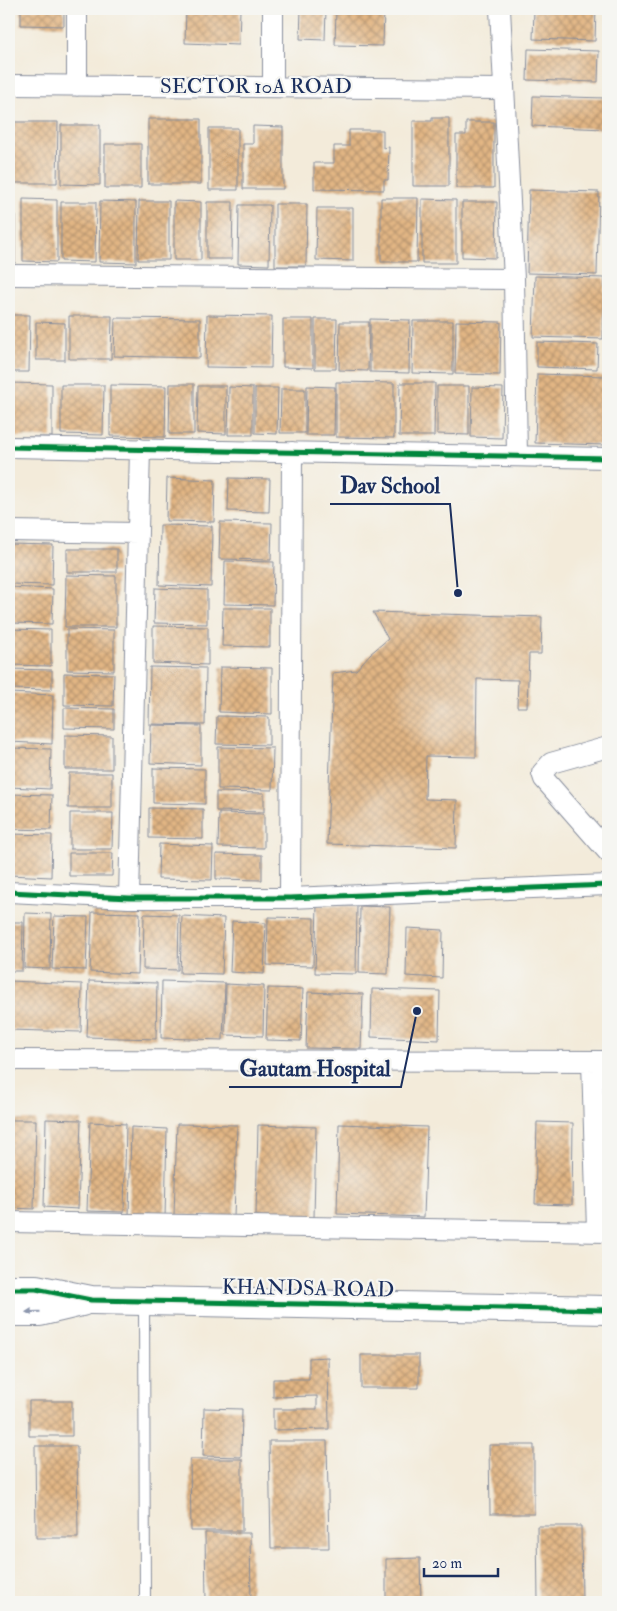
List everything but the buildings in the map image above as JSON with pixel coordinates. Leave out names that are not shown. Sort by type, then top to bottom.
[{"type":"street","points":[[77,9],[77,86]]},
{"type":"street","points":[[272,86],[273,9]]},
{"type":"street","points":[[500,9],[514,279],[517,456]]},
{"type":"street","name":"SECTOR 10A ROAD","points":[[9,85],[503,89]]},
{"type":"street","points":[[9,275],[514,279]]},
{"type":"street","points":[[9,447],[608,458]]},
{"type":"street","points":[[129,898],[140,450]]},
{"type":"street","points":[[290,898],[292,452]]},
{"type":"street","points":[[9,530],[138,533]]},
{"type":"street","points":[[608,748],[551,763],[542,773],[544,779],[608,852]]},
{"type":"street","points":[[9,892],[129,898],[290,898],[608,885]]},
{"type":"street","points":[[9,1060],[600,1061],[603,1231],[9,1222]]},
{"type":"street","name":"KHANDSA ROAD","points":[[9,1290],[36,1289],[91,1300],[608,1310]]},
{"type":"street","name":"KHANDSA ROAD","points":[[9,1312],[40,1312],[91,1300]]},
{"type":"lane","points":[[144,1301],[145,1602]]},
{"type":"cycle path","points":[[9,447],[608,458]]},
{"type":"cycle path","points":[[9,892],[129,898],[290,898],[608,885]]},
{"type":"cycle path","points":[[9,1289],[36,1289],[91,1300],[608,1310]]},
{"type":"place","name":"Dav School","points":[[458,593]]},
{"type":"place","name":"Gautam Hospital","points":[[417,1011]]}]
